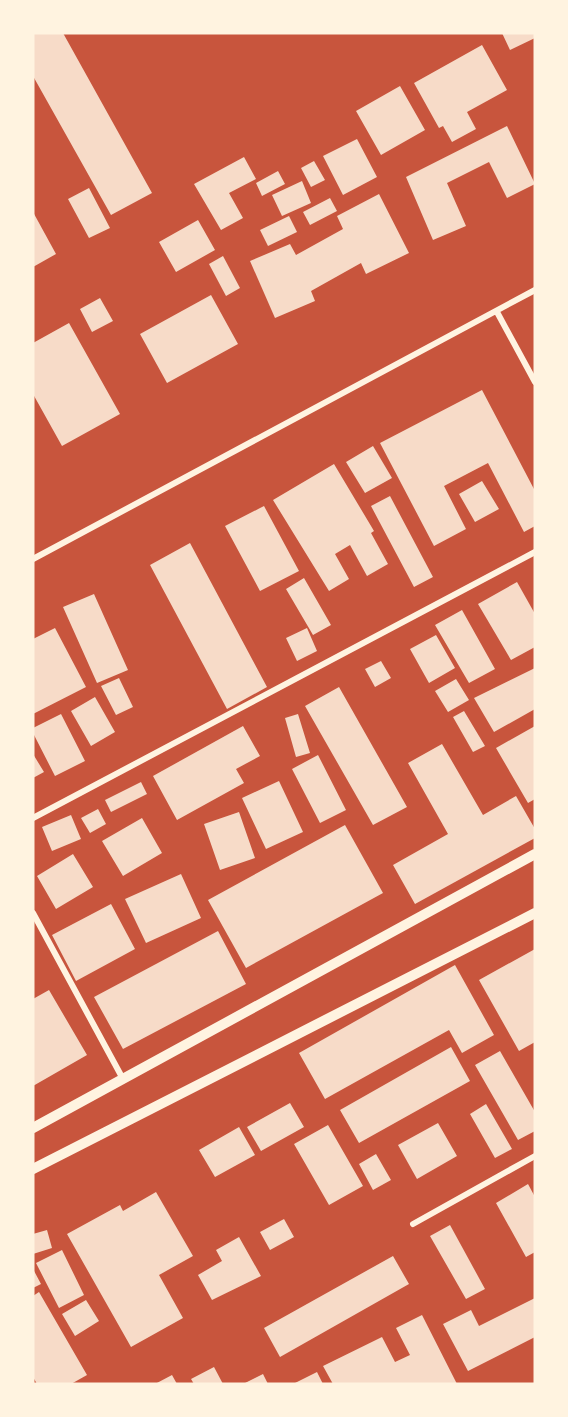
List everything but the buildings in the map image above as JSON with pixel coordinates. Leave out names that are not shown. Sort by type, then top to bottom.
[{"type":"street","points":[[33,560],[535,290]]},
{"type":"street","points":[[497,312],[535,382]]},
{"type":"street","points":[[33,818],[535,552]]},
{"type":"street","points":[[33,1128],[535,854]]},
{"type":"street","points":[[33,913],[123,1079]]},
{"type":"street","points":[[33,1169],[535,913]]},
{"type":"street","points":[[413,1224],[535,1156]]}]
